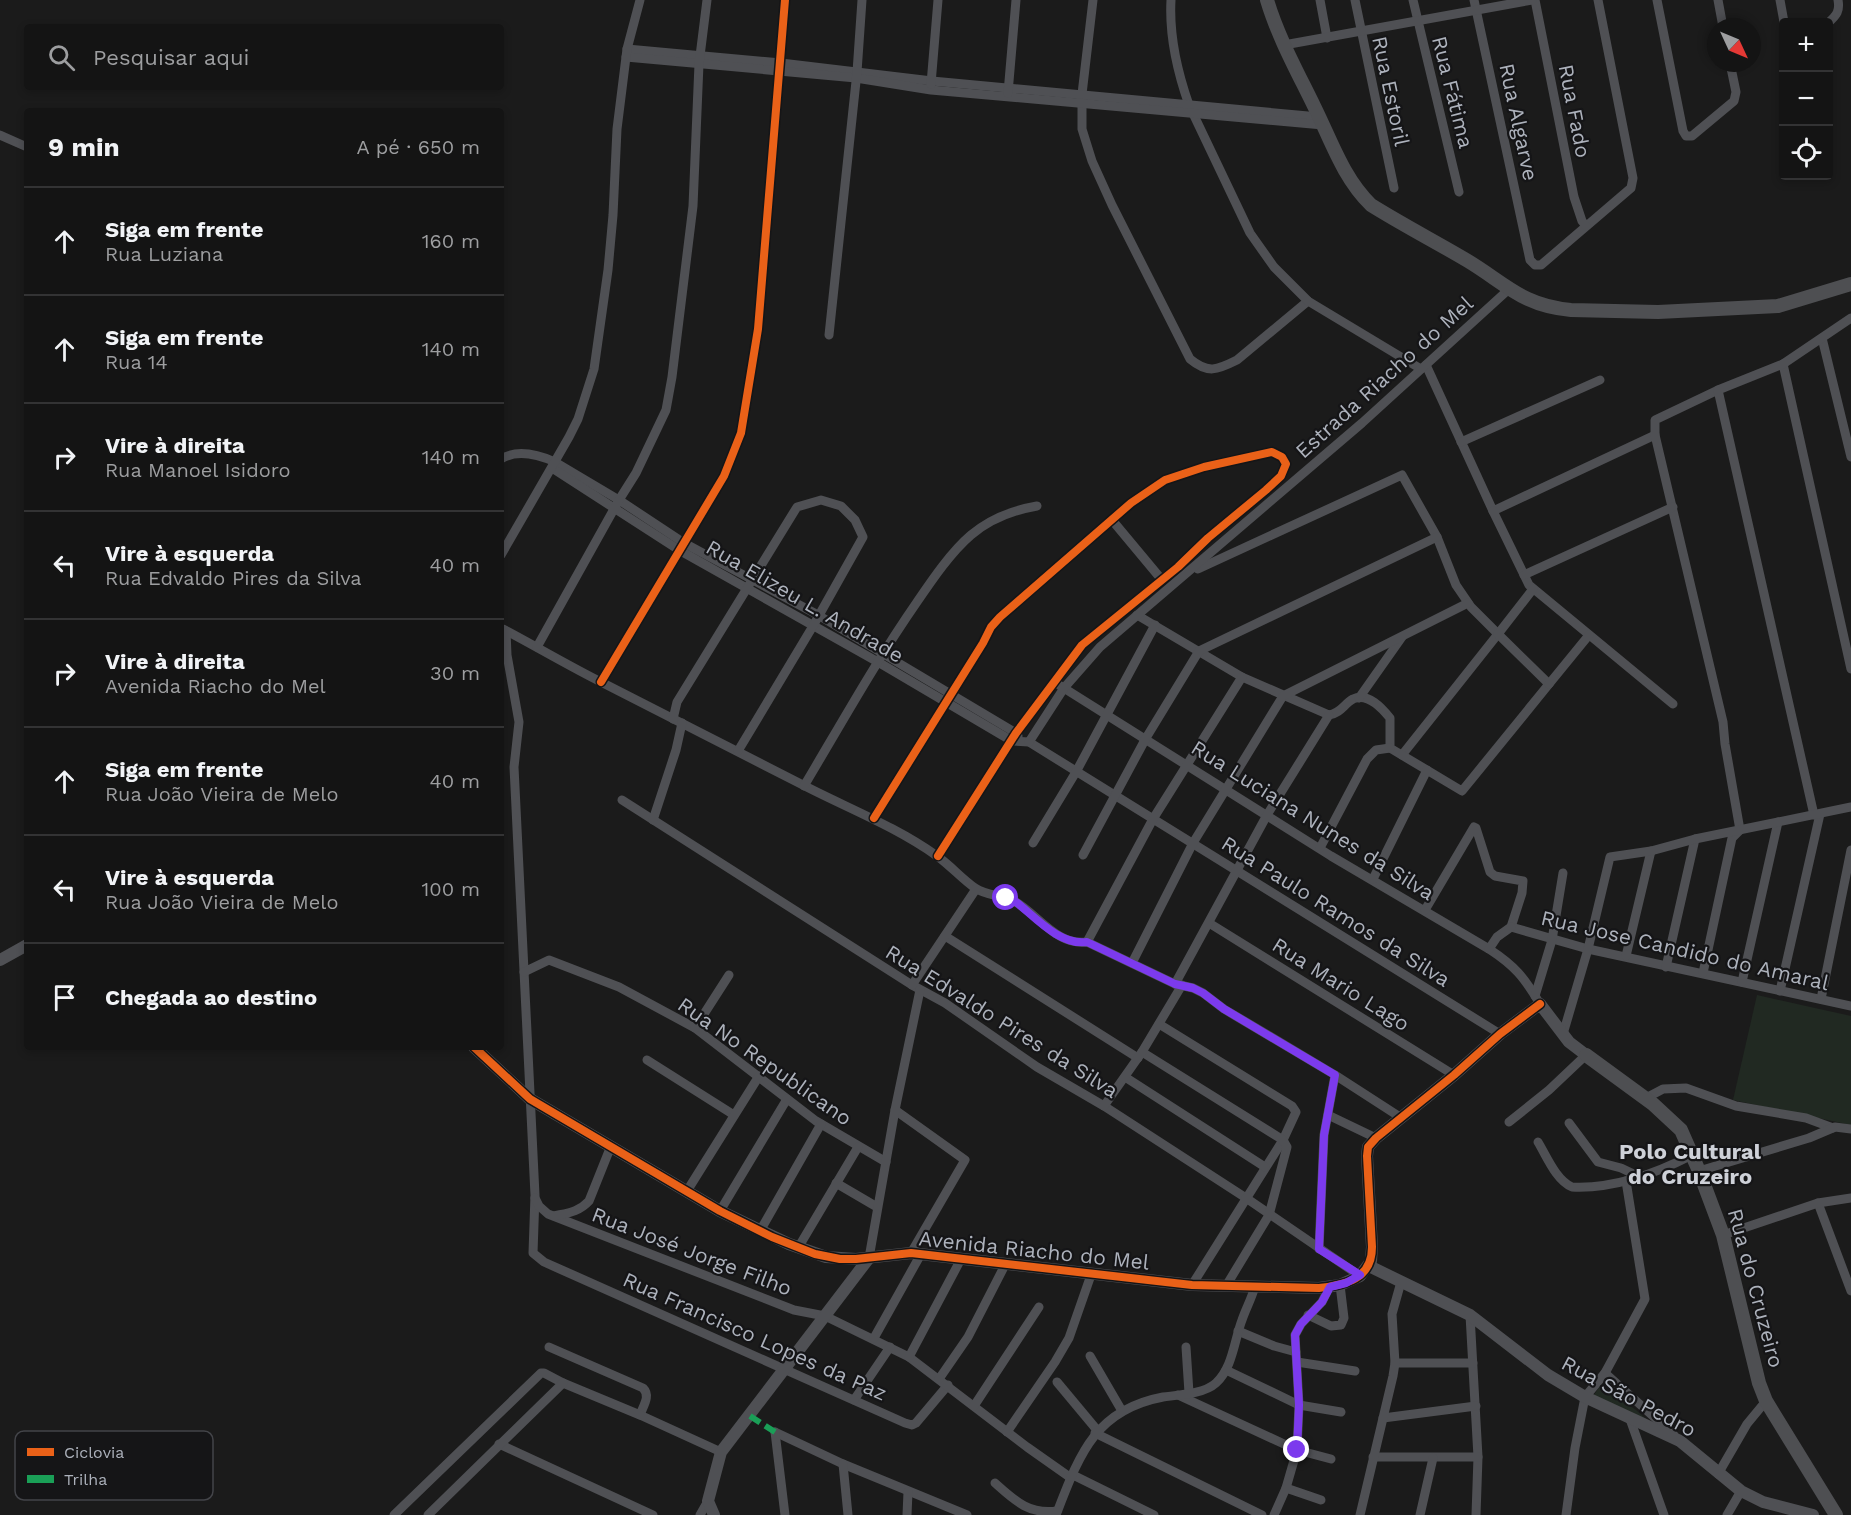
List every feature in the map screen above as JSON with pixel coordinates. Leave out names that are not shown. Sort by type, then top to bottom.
[{"type":"main road","points":[[1267,0],[1284,45],[1334,151],[1353,184],[1371,205],[1472,264],[1508,290],[1527,300],[1558,309],[1658,312],[1778,306],[1851,284]]},
{"type":"main road","name":"Rua do Cruzeiro","points":[[1586,1055],[1646,1098],[1681,1130],[1723,1235],[1759,1383],[1766,1401],[1836,1515]]},
{"type":"street","points":[[504,550],[578,419],[594,369],[609,259],[617,129],[626,53],[640,0]]},
{"type":"street","points":[[537,647],[649,450],[669,399],[693,206],[700,60],[707,0]]},
{"type":"street","points":[[601,682],[723,476],[741,433],[758,329],[785,0]]},
{"type":"street","points":[[830,335],[857,75],[862,0]]},
{"type":"street","points":[[931,85],[938,0]]},
{"type":"street","points":[[1008,92],[1016,0]]},
{"type":"street","points":[[1093,0],[1082,99],[1082,129],[1103,186],[1190,359],[1204,369],[1214,370],[1223,367],[1237,360],[1308,301]]},
{"type":"street","points":[[1171,0],[1175,58],[1178,74],[1191,109],[1250,233],[1274,267],[1308,301],[1423,367],[1529,585],[1673,704]]},
{"type":"street","points":[[1320,0],[1327,38]]},
{"type":"street","name":"Rua Estoril","points":[[1355,0],[1394,188]]},
{"type":"street","name":"Rua Fátima","points":[[1413,0],[1460,192]]},
{"type":"street","points":[[1284,45],[1417,21],[1475,5],[1533,0]]},
{"type":"street","name":"Rua Fado","points":[[1533,0],[1574,196],[1586,226]]},
{"type":"street","points":[[1586,226],[1631,188],[1633,178],[1598,0]]},
{"type":"street","points":[[1657,0],[1683,131],[1686,136],[1692,136],[1734,101],[1736,97],[1732,72]]},
{"type":"street","points":[[1718,0],[1722,18]]},
{"type":"street","points":[[1780,0],[1783,18]]},
{"type":"street","points":[[1833,19],[1840,9],[1838,0]]},
{"type":"street","name":"Rua Algarve","points":[[1475,5],[1532,264],[1541,265],[1586,226]]},
{"type":"street","points":[[626,53],[857,75],[931,85],[1321,121]]},
{"type":"street","points":[[0,135],[24,146]]},
{"type":"street","name":"Estrada Riacho do Mel","points":[[1020,739],[1100,647],[1353,430],[1508,290]]},
{"type":"street","points":[[1740,830],[1723,722],[1655,435],[1655,420],[1718,390],[1783,364],[1851,318]]},
{"type":"street","points":[[1822,338],[1851,457]]},
{"type":"street","points":[[1783,364],[1851,669]]},
{"type":"street","points":[[1461,442],[1600,380]]},
{"type":"street","points":[[1718,390],[1817,814],[1780,991]]},
{"type":"street","points":[[1493,511],[1655,435]]},
{"type":"street","name":"Estrada Riacho do Mel","points":[[938,856],[1020,739],[1054,682],[1082,645],[1162,580],[1281,476],[1286,464],[1282,457],[1272,452],[1204,467],[1165,480],[1131,503],[1112,520]]},
{"type":"street","name":"Rua Elizeu L. Andrade","points":[[504,457],[520,454],[545,458],[748,589],[1020,739]]},
{"type":"street","points":[[1185,575],[1402,475],[1437,537],[1456,585],[1468,603],[1549,684]]},
{"type":"street","points":[[653,820],[676,750],[676,702],[797,507],[821,500],[842,506],[855,520],[863,537],[738,751]]},
{"type":"street","points":[[804,786],[883,653],[934,578],[970,536],[990,521],[1022,508],[1037,506]]},
{"type":"street","points":[[1524,575],[1673,507]]},
{"type":"street","points":[[874,818],[983,644],[991,627],[1112,520],[1162,580]]},
{"type":"street","points":[[1083,855],[1146,738],[1199,651],[1437,537]]},
{"type":"street","name":"Rua Elizeu L. Andrade","points":[[682,546],[753,580],[818,615],[883,653],[948,698]]},
{"type":"street","points":[[1402,755],[1533,589]]},
{"type":"street","points":[[1132,963],[1193,843],[1283,696],[1468,603]]},
{"type":"street","points":[[1137,615],[1242,677],[1329,715],[1337,713],[1353,699],[1366,698],[1374,702],[1390,718],[1390,748]]},
{"type":"street","points":[[1033,843],[1076,772],[1155,625]]},
{"type":"street","points":[[504,630],[804,786],[874,818],[938,856],[976,889],[997,898],[1006,898],[1016,902],[1067,940],[1087,942],[1179,985],[1203,993],[1224,1009],[1335,1075],[1400,1118]]},
{"type":"street","points":[[504,630],[519,722],[514,767],[535,1198],[534,1219],[583,1208],[589,1201],[611,1146]]},
{"type":"street","points":[[1320,848],[1367,759],[1376,750],[1390,748],[1464,791],[1589,634]]},
{"type":"street","points":[[1359,698],[1404,635]]},
{"type":"street","points":[[1087,942],[1153,819],[1242,677]]},
{"type":"street","name":"Rua Luciana Nunes da Silva","points":[[1054,682],[1320,848],[1511,963],[1537,1000]]},
{"type":"street","points":[[1104,1106],[1160,1024],[1236,869],[1329,715]]},
{"type":"street","name":"Rua Paulo Ramos da Silva","points":[[1020,739],[1116,794],[1500,1034]]},
{"type":"street","points":[[1373,879],[1427,770]]},
{"type":"street","name":"Rua Edvaldo Pires da Silva","points":[[622,800],[916,988],[945,1003],[1037,1067],[1104,1106],[1246,1198],[1319,1249],[1364,1271]]},
{"type":"street","points":[[1563,1034],[1588,949],[1610,857],[1652,851],[1695,839],[1851,807]]},
{"type":"street","points":[[1742,982],[1778,822]]},
{"type":"street","points":[[1425,910],[1474,827],[1476,828],[1490,872],[1495,876],[1523,881],[1511,927],[1497,937],[1489,949]]},
{"type":"street","points":[[1703,973],[1732,838],[1740,830]]},
{"type":"street","points":[[1666,967],[1695,839]]},
{"type":"street","points":[[1821,999],[1851,850]]},
{"type":"street","points":[[1626,956],[1652,851]]},
{"type":"street","points":[[1364,1271],[1372,1247],[1368,1147],[1454,1075],[1537,1000],[1552,940],[1563,873]]},
{"type":"street","points":[[700,1515],[708,1501],[721,1452],[869,1258],[916,988],[945,936],[976,889]]},
{"type":"street","name":"Rua Mario Lago","points":[[1209,923],[1454,1075]]},
{"type":"street","name":"Rua Jose Candido do Amaral","points":[[1511,927],[1588,949],[1851,1006]]},
{"type":"street","points":[[945,936],[1283,1140],[1287,1148],[1269,1215],[1226,1286]]},
{"type":"street","points":[[0,960],[24,947]]},
{"type":"street","name":"Rua No Republicano","points":[[524,972],[549,960],[620,987],[695,1028],[821,1124],[886,1162]]},
{"type":"street","points":[[695,1028],[729,975]]},
{"type":"street","name":"Rua do Cruzeiro","points":[[1537,1000],[1569,1042],[1586,1055]]},
{"type":"street","points":[[1160,1024],[1292,1106],[1296,1115],[1283,1140],[1192,1285]]},
{"type":"street","name":"Avenida Riacho do Mel","points":[[477,1050],[530,1099],[720,1211],[815,1254],[840,1259],[916,1253],[1192,1285],[1304,1288],[1335,1286],[1364,1271]]},
{"type":"street","points":[[1509,1122],[1549,1090],[1586,1055]]},
{"type":"street","points":[[647,1060],[734,1115]]},
{"type":"street","points":[[1319,1249],[1324,1135],[1335,1075]]},
{"type":"street","points":[[687,1191],[759,1076]]},
{"type":"street","points":[[1125,1077],[1265,1167]]},
{"type":"street","points":[[1646,1098],[1663,1089],[1686,1088],[1736,1106],[1806,1118],[1833,1128],[1851,1129]]},
{"type":"street","points":[[720,1211],[787,1099]]},
{"type":"street","points":[[874,1338],[965,1160],[895,1110]]},
{"type":"street","points":[[1328,1115],[1376,1138]]},
{"type":"street","points":[[1569,1123],[1598,1162],[1621,1168],[1642,1178]]},
{"type":"street","points":[[760,1231],[821,1124]]},
{"type":"street","points":[[1699,1171],[1809,1138],[1833,1128]]},
{"type":"street","points":[[1538,1142],[1568,1186],[1579,1188],[1642,1178],[1664,1170],[1692,1155]]},
{"type":"street","points":[[798,1248],[858,1147]]},
{"type":"street","points":[[1566,1515],[1585,1397],[1605,1373],[1645,1299],[1636,1257],[1626,1181]]},
{"type":"street","points":[[836,1183],[877,1207]]},
{"type":"street","name":"Rua José Jorge Filho","points":[[535,1198],[540,1208],[551,1215],[794,1310],[825,1316],[874,1338],[909,1357],[1007,1432],[1072,1476],[1154,1515]]},
{"type":"street","points":[[1723,1235],[1818,1203],[1851,1198]]},
{"type":"street","points":[[1818,1203],[1846,1265],[1851,1291]]},
{"type":"street","name":"Rua Francisco Lopes da Paz","points":[[534,1219],[532,1251],[534,1256],[905,1423],[914,1424],[948,1385]]},
{"type":"street","points":[[909,1357],[961,1259]]},
{"type":"street","points":[[939,1378],[968,1337],[1005,1264]]},
{"type":"street","name":"Rua São Pedro","points":[[1364,1271],[1401,1282],[1470,1316],[1548,1375],[1585,1397],[1680,1441],[1740,1491],[1763,1502],[1813,1515]]},
{"type":"street","points":[[1007,1432],[1069,1338],[1091,1275]]},
{"type":"street","points":[[1360,1515],[1395,1363],[1392,1314],[1401,1282]]},
{"type":"street","points":[[995,1482],[1028,1508],[1040,1513],[1056,1513],[1072,1476],[1096,1431],[1122,1411],[1146,1401],[1212,1386],[1226,1370],[1238,1330],[1256,1286]]},
{"type":"street","points":[[1274,1515],[1286,1488],[1297,1450],[1299,1405],[1295,1341],[1297,1329],[1335,1286]]},
{"type":"street","points":[[1308,1315],[1331,1326],[1339,1326],[1343,1322],[1335,1286]]},
{"type":"street","points":[[974,1406],[1040,1307]]},
{"type":"street","points":[[1470,1316],[1478,1457],[1476,1515]]},
{"type":"street","points":[[1238,1330],[1274,1346],[1296,1352]]},
{"type":"street","points":[[549,1347],[643,1388],[647,1397],[640,1414]]},
{"type":"street","points":[[854,1401],[890,1347]]},
{"type":"street","points":[[1186,1347],[1189,1393]]},
{"type":"street","points":[[1090,1356],[1122,1411]]},
{"type":"street","points":[[1297,1362],[1355,1371]]},
{"type":"street","points":[[1395,1363],[1473,1363]]},
{"type":"street","points":[[1226,1370],[1299,1405],[1341,1412]]},
{"type":"street","points":[[394,1515],[534,1377],[544,1372],[563,1383],[640,1414],[721,1452]]},
{"type":"street","points":[[1605,1373],[1680,1441]]},
{"type":"street","points":[[1057,1382],[1096,1431],[1262,1515]]},
{"type":"street","points":[[428,1515],[563,1383]]},
{"type":"street","points":[[1178,1395],[1297,1450],[1332,1459]]},
{"type":"street","points":[[1718,1474],[1747,1425],[1766,1401]]},
{"type":"street","points":[[1383,1418],[1476,1406]]},
{"type":"street","points":[[1630,1419],[1664,1515]]},
{"type":"street","points":[[786,1515],[775,1432],[843,1464],[967,1515]]},
{"type":"street","points":[[499,1444],[653,1515]]},
{"type":"street","points":[[1373,1457],[1478,1457]]},
{"type":"street","points":[[1420,1515],[1433,1458]]},
{"type":"street","points":[[843,1464],[848,1515]]},
{"type":"street","points":[[1286,1488],[1321,1500]]},
{"type":"street","points":[[1727,1515],[1740,1491]]},
{"type":"street","points":[[907,1515],[908,1492]]},
{"type":"street","points":[[708,1501],[714,1515]]},
{"type":"street","points":[[938,1515],[939,1505]]},
{"type":"shaded area","points":[[1757,995],[1851,1016],[1851,1125],[1733,1100]]},
{"type":"shaded area","points":[[1600,1386],[1636,1410],[1653,1425],[1592,1398]]},
{"type":"marked path","points":[[750,1416],[775,1432]]},
{"type":"cycle path","points":[[601,682],[724,476],[741,433],[758,329],[785,0]]},
{"type":"cycle path","points":[[874,818],[991,627],[1000,617],[1131,503],[1165,480],[1204,467],[1272,452],[1282,457],[1286,464],[1281,476],[1208,538],[1178,567],[1082,645],[1016,733],[938,856]]},
{"type":"cycle path","points":[[477,1050],[530,1099],[720,1211],[772,1237],[815,1254],[840,1259],[856,1259],[911,1253],[1192,1285],[1319,1288],[1339,1285],[1356,1278],[1368,1266],[1371,1258],[1368,1147],[1500,1034],[1540,1004]]},
{"type":"district","name":"Polo Cultural do Cruzeiro","points":[[1690,1164]]},
{"type":"route","points":[[1006,898],[1016,902],[1067,940],[1087,942],[1175,984],[1203,993],[1224,1009],[1335,1075],[1324,1135],[1319,1249],[1360,1275],[1346,1283],[1330,1287],[1322,1302],[1297,1329],[1295,1335],[1299,1405],[1297,1450]]}]
